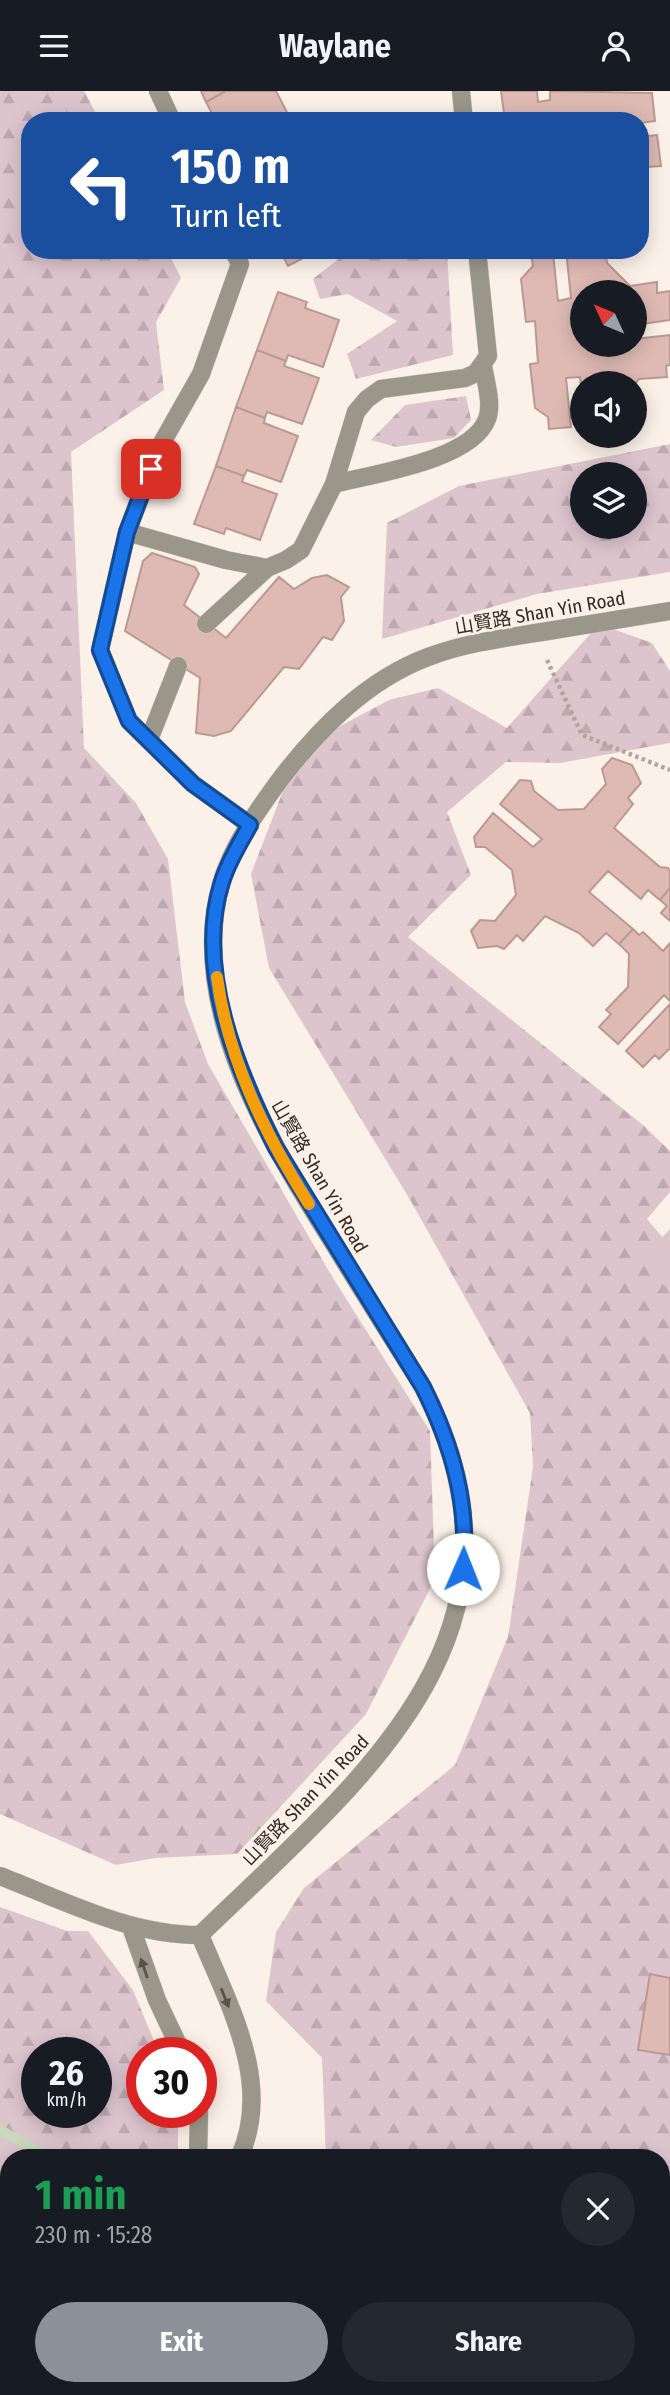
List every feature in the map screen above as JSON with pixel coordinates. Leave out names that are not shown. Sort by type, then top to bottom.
[{"type":"street","points":[[158,91],[168,112]]},
{"type":"street","points":[[461,91],[463,112]]},
{"type":"street","points":[[238,259],[240,264],[201,374],[159,448],[127,532],[100,650],[129,721],[193,784],[250,825]]},
{"type":"street","points":[[206,624],[267,568],[301,550],[334,484],[356,412],[366,398],[382,389],[466,378],[476,373],[483,365],[488,356],[478,259]]},
{"type":"street","points":[[334,484],[436,458],[458,449],[487,420],[488,402],[483,365]]},
{"type":"street","points":[[127,532],[226,560],[267,568]]},
{"type":"street","name":"山賢路 Shan Yin Road","points":[[200,1935],[350,1789],[407,1717],[428,1682],[443,1648],[461,1584],[464,1552],[459,1480],[438,1416],[423,1387],[276,1148],[256,1108],[228,1036],[215,961],[215,922],[221,883],[250,825],[292,764],[331,721],[370,688],[397,671],[427,657],[464,646],[670,611]]},
{"type":"street","points":[[149,740],[178,666]]},
{"type":"street","points":[[0,1876],[131,1927],[158,1933],[200,1935],[244,2044],[250,2073],[251,2120],[242,2149]]},
{"type":"street","points":[[131,1927],[157,2000],[174,2037]]},
{"type":"street","points":[[198,2149],[199,2128]]},
{"type":"path","points":[[535,633],[582,735],[670,770]]},
{"type":"green space","points":[[0,91],[84,91],[95,112],[21,112],[21,259],[172,259],[181,278],[156,322],[164,390],[71,452],[84,748],[136,803],[168,859],[185,1002],[208,1064],[333,1278],[430,1431],[435,1579],[366,1714],[237,1854],[155,1858],[116,1865],[0,1814]]},
{"type":"green space","points":[[339,259],[448,259],[453,355],[356,379],[347,354],[397,321],[348,294],[320,299],[313,279]]},
{"type":"green space","points":[[466,396],[471,420],[454,438],[396,447],[371,440],[405,405]]},
{"type":"green space","points":[[670,444],[670,572],[537,594],[382,639],[387,523],[459,486],[570,464],[570,539],[647,539],[647,462],[580,462]]},
{"type":"green space","points":[[599,624],[652,643],[670,671],[670,743],[560,763],[506,762],[447,812],[471,875],[408,937],[643,1125],[670,1151],[670,1192],[647,1219],[670,1246],[670,2149],[326,2149],[322,2058],[266,2001],[276,1932],[304,1888],[455,1765],[508,1637],[533,1467],[530,1413],[409,1198],[269,968],[251,874],[286,783],[331,731],[389,700],[438,688],[507,728]]},
{"type":"green space","points":[[670,1229],[670,1291],[639,1261]]},
{"type":"green space","points":[[0,1907],[67,1931],[88,1931],[133,1990],[152,2037],[126,2037],[126,2128],[178,2128],[178,2149],[0,2149]]},
{"type":"building","points":[[201,91],[226,91],[206,102]]},
{"type":"building","points":[[226,91],[276,91],[287,112],[211,112],[206,102]]},
{"type":"building","points":[[501,91],[537,91],[538,102],[550,100],[550,91],[652,93],[655,121],[649,122],[649,112],[504,112]]},
{"type":"building","points":[[657,135],[661,166],[649,167],[649,136]]},
{"type":"building","points":[[284,259],[302,259],[288,266]]},
{"type":"building","points":[[532,259],[554,259],[558,301],[570,298],[570,357],[648,357],[648,338],[670,335],[670,365],[666,366],[667,377],[647,378],[647,371],[570,371],[570,378],[566,378],[570,427],[549,429],[548,417],[535,408],[530,364],[538,363],[535,321],[526,322],[521,279],[533,266]]},
{"type":"building","points":[[567,259],[606,259],[624,280],[570,280],[570,288]]},
{"type":"building","points":[[657,282],[657,293],[670,291],[670,320],[648,323],[648,283]]},
{"type":"building","points":[[278,292],[307,302],[305,308],[339,320],[323,367],[288,355],[286,361],[257,350]]},
{"type":"building","points":[[257,350],[286,361],[284,366],[319,378],[302,424],[267,412],[265,418],[236,407]]},
{"type":"building","points":[[236,407],[265,418],[264,423],[298,436],[281,482],[247,470],[244,476],[216,466]]},
{"type":"building","points":[[216,466],[244,476],[242,482],[277,494],[260,540],[226,528],[224,534],[194,524]]},
{"type":"building","points":[[152,553],[195,567],[199,574],[184,605],[226,638],[279,577],[294,589],[312,578],[327,575],[349,587],[341,597],[344,621],[332,640],[323,637],[299,669],[284,667],[231,731],[214,736],[196,733],[200,678],[125,631],[143,561]]},
{"type":"building","points":[[612,758],[632,765],[641,783],[628,798],[633,804],[614,828],[660,867],[668,868],[670,888],[660,900],[648,890],[641,899],[608,871],[589,892],[633,929],[619,944],[606,933],[593,946],[579,933],[545,916],[523,941],[517,935],[504,949],[497,946],[478,948],[471,931],[480,920],[495,921],[516,895],[512,870],[485,847],[476,847],[474,837],[493,813],[533,847],[542,839],[500,804],[520,780],[531,781],[534,791],[558,810],[584,809],[606,784],[602,769]]},
{"type":"building","points":[[670,888],[670,921],[661,913],[667,906],[660,900]]},
{"type":"building","points":[[633,929],[639,935],[643,932],[663,951],[670,943],[670,1001],[664,995],[618,1044],[599,1027],[611,1014],[606,1010],[628,987],[629,954],[619,944]]},
{"type":"building","points":[[670,1004],[670,1048],[659,1059],[655,1055],[643,1067],[626,1051]]},
{"type":"building","points":[[650,1974],[670,1978],[670,2055],[638,2050]]},
{"type":"waterway","points":[[0,2130],[35,2149]]},
{"type":"slow traffic","points":[[217,977],[228,1036],[238,1067],[276,1148],[309,1204]]},
{"type":"route","points":[[151,469],[127,532],[100,650],[129,721],[193,784],[250,825],[221,883],[215,922],[215,961],[228,1036],[238,1067],[276,1148],[423,1387],[438,1416],[459,1480],[463,1514],[463,1569]]}]
